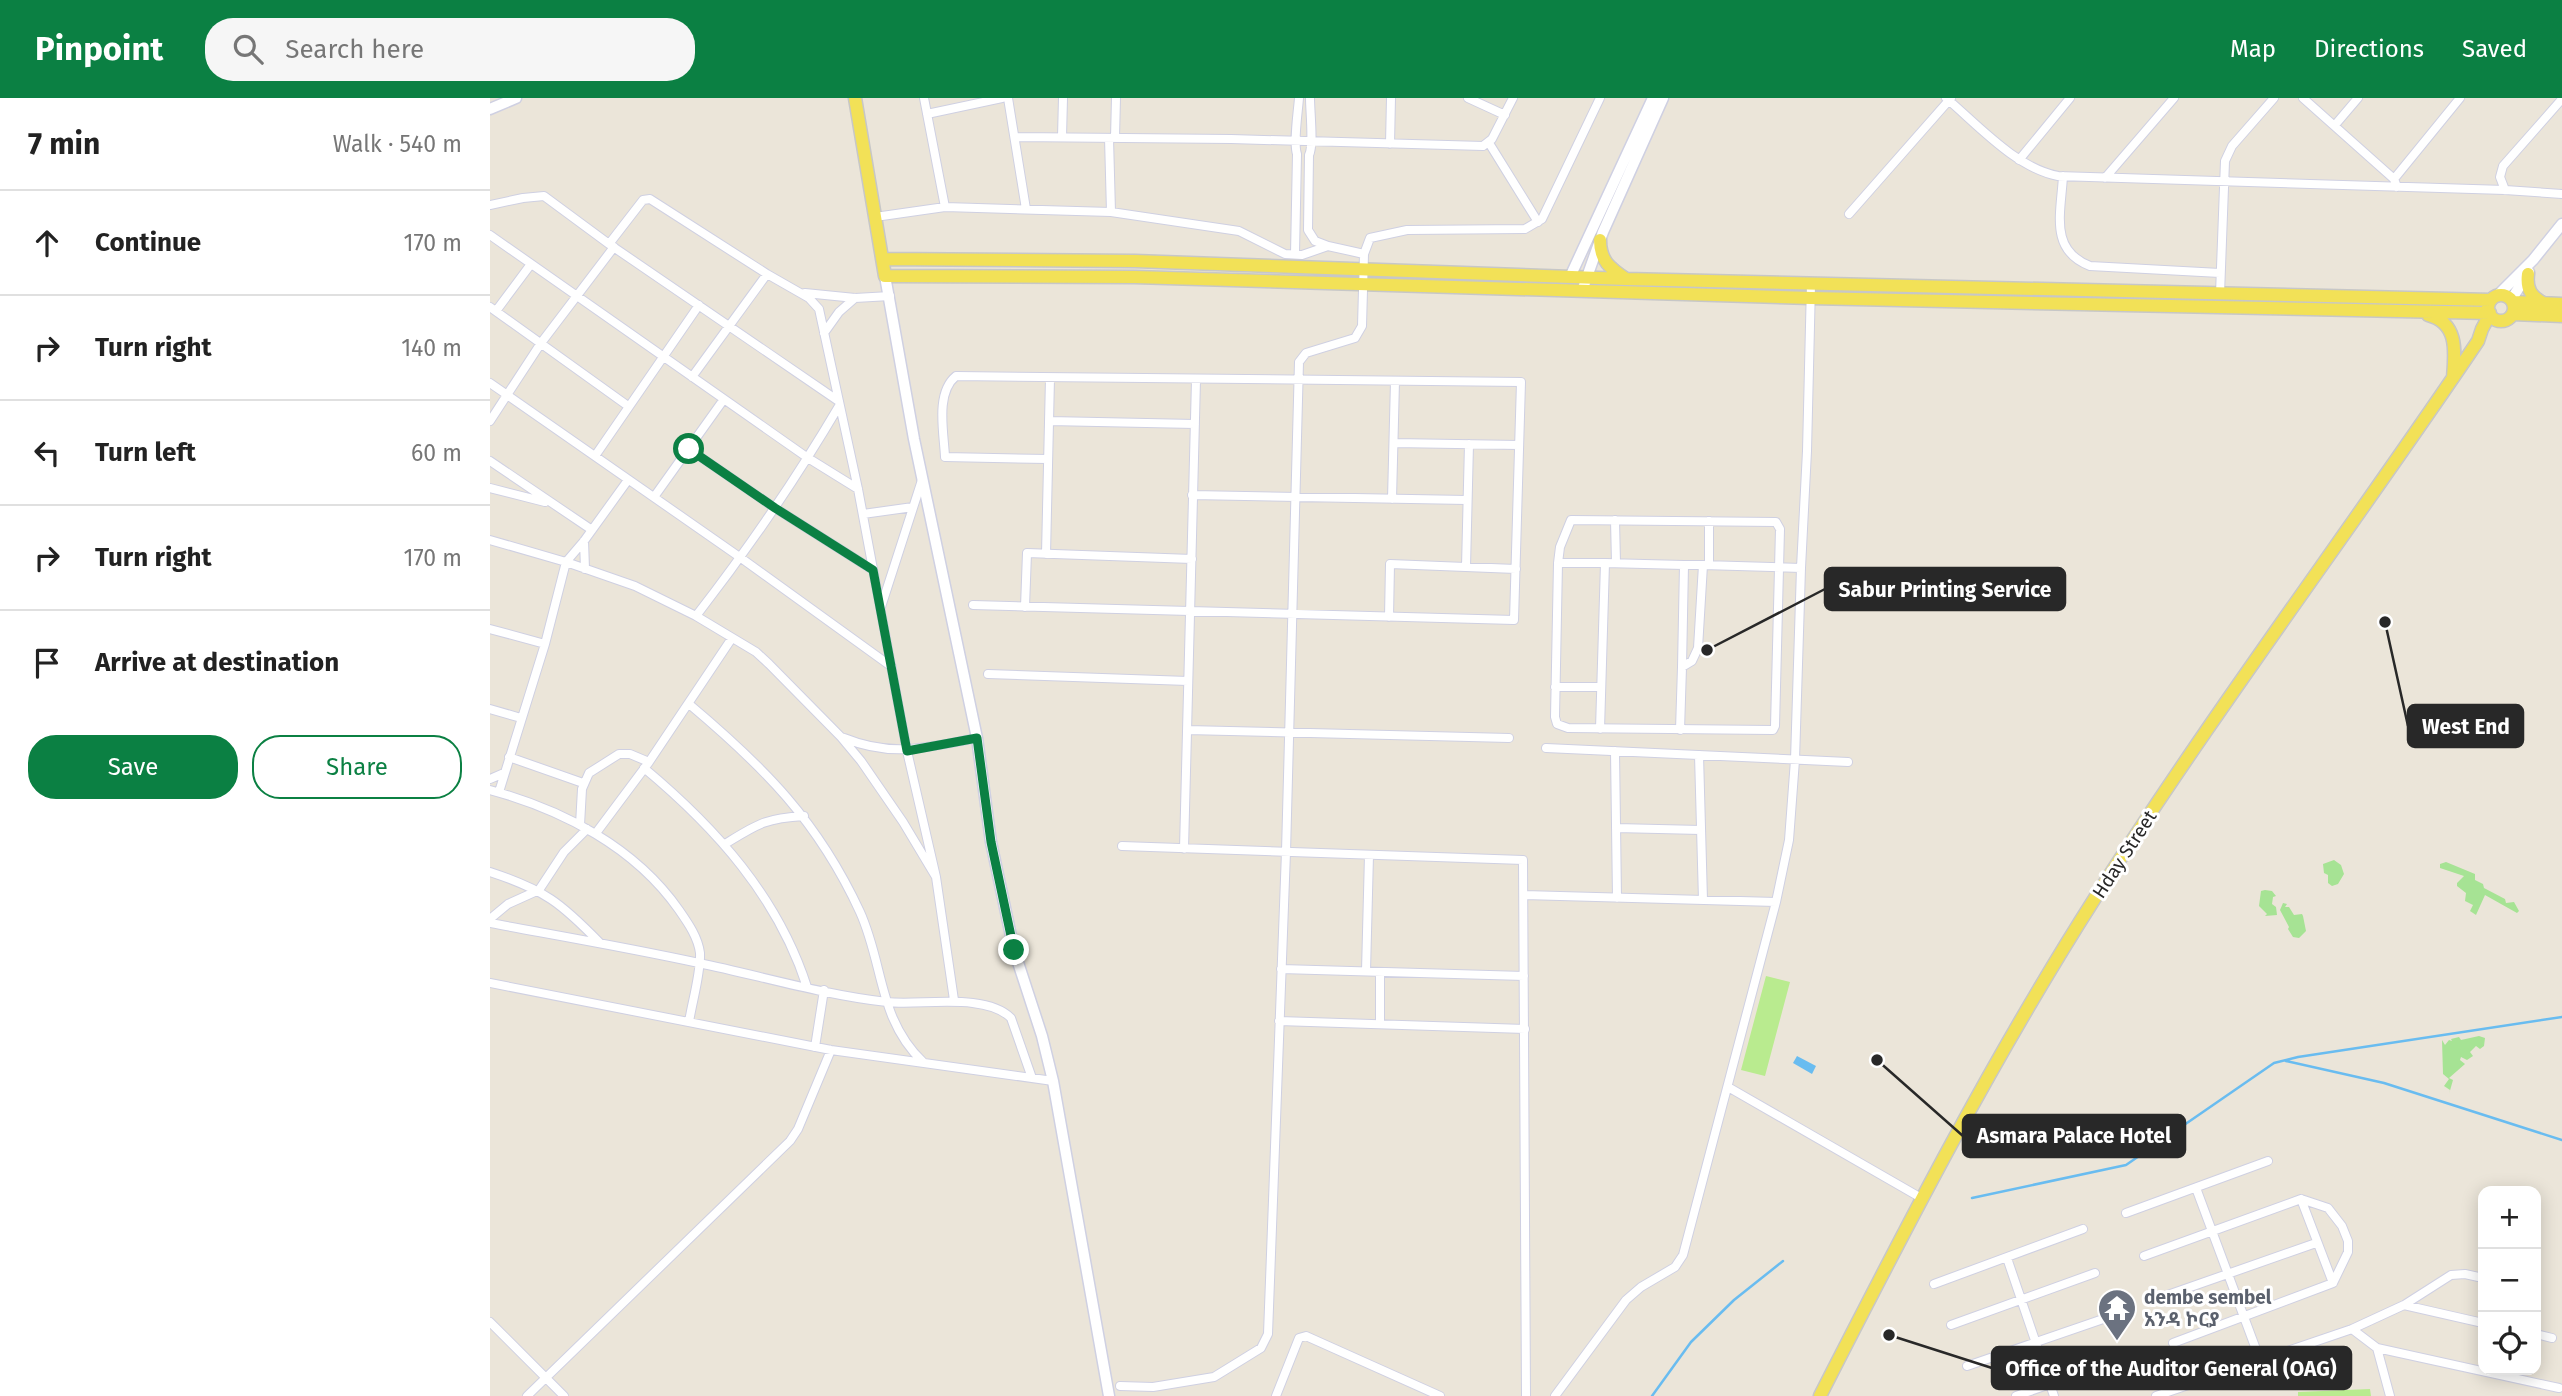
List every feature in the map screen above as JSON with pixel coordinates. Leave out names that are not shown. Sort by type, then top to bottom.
[{"type":"main road","points":[[855,98],[885,276],[1135,277],[1811,298],[2417,312],[2562,304]]},
{"type":"main road","points":[[1600,240],[1602,257],[1606,264],[1626,279]]},
{"type":"main road","points":[[882,259],[1135,261],[1626,279],[2220,293],[2501,307],[2562,316]]},
{"type":"main road","points":[[2528,274],[2529,292],[2545,304]]},
{"type":"main road","name":"Hday Street","points":[[1819,1396],[1885,1266],[2025,1013],[2101,889],[2199,740],[2453,379],[2478,341],[2482,329],[2501,307]]},
{"type":"main road","points":[[2417,312],[2441,320],[2453,335],[2453,379]]},
{"type":"street","points":[[490,108],[516,98]]},
{"type":"street","points":[[923,98],[946,207]]},
{"type":"street","points":[[927,114],[1005,98],[1026,209]]},
{"type":"street","points":[[1062,137],[1063,98]]},
{"type":"street","points":[[1111,212],[1112,138],[1116,98]]},
{"type":"street","points":[[1294,254],[1297,154],[1295,141],[1298,134],[1299,98]]},
{"type":"street","points":[[1310,98],[1312,141],[1309,155],[1308,230],[1315,241],[1364,254]]},
{"type":"street","points":[[1390,144],[1391,98]]},
{"type":"street","points":[[1468,98],[1505,115]]},
{"type":"street","points":[[1014,137],[1483,146],[1489,143],[1513,98]]},
{"type":"street","points":[[1120,1386],[1153,1387],[1213,1377],[1255,1352],[1265,1341],[1269,1319],[1286,852],[1298,362],[1306,353],[1355,338],[1363,326],[1364,254],[1370,238],[1406,230],[1525,229],[1542,219],[1600,98]]},
{"type":"street","points":[[1570,277],[1653,98]]},
{"type":"street","points":[[1582,291],[1600,240],[1662,98]]},
{"type":"street","points":[[2019,160],[2070,98]]},
{"type":"street","points":[[2105,178],[2174,98]]},
{"type":"street","points":[[2220,293],[2222,182],[2225,161],[2228,153],[2274,98]]},
{"type":"street","points":[[2303,98],[2395,183]]},
{"type":"street","points":[[2334,125],[2358,98]]},
{"type":"street","points":[[2395,183],[2460,98]]},
{"type":"street","points":[[1849,214],[1949,99],[2019,160],[2039,172],[2063,176],[2222,182],[2395,183],[2562,194]]},
{"type":"street","points":[[2505,190],[2500,177],[2502,166],[2562,99]]},
{"type":"street","points":[[1489,143],[1538,222]]},
{"type":"street","points":[[2063,176],[2060,233],[2063,245],[2077,261],[2090,266],[2220,273]]},
{"type":"street","points":[[490,205],[544,196],[838,403]]},
{"type":"street","points":[[490,421],[541,343],[647,198],[767,274],[801,292],[819,309],[863,514],[907,751],[936,877],[954,1000]]},
{"type":"street","points":[[875,217],[946,207],[1111,212],[1239,231],[1285,254],[1302,255],[1328,246]]},
{"type":"street","points":[[2501,307],[2510,280],[2533,260],[2562,224]]},
{"type":"street","points":[[490,235],[808,458],[858,489]]},
{"type":"street","points":[[2501,307],[2528,274],[2533,260]]},
{"type":"street","points":[[531,264],[493,309],[628,406]]},
{"type":"street","points":[[692,377],[767,274]]},
{"type":"street","points":[[885,276],[922,480],[977,738],[991,842],[1014,950],[1053,1081],[1109,1396]]},
{"type":"street","points":[[1555,1396],[1626,1300],[1680,1262],[1776,902],[1788,847],[1795,760],[1811,284]]},
{"type":"street","points":[[801,292],[855,298],[890,296]]},
{"type":"street","points":[[824,333],[839,312],[855,298]]},
{"type":"street","points":[[595,456],[699,305]]},
{"type":"street","points":[[973,605],[1514,621],[1521,382],[956,376],[947,387],[943,402],[945,457],[1048,459]]},
{"type":"street","points":[[1046,554],[1050,378]]},
{"type":"street","points":[[1184,849],[1196,380]]},
{"type":"street","points":[[1392,499],[1395,381]]},
{"type":"street","points":[[490,383],[892,667]]},
{"type":"street","points":[[654,497],[723,399]]},
{"type":"street","points":[[696,616],[775,508],[808,458],[838,403]]},
{"type":"street","points":[[1049,421],[1195,424]]},
{"type":"street","points":[[1394,443],[1519,445]]},
{"type":"street","points":[[1466,567],[1469,444]]},
{"type":"street","points":[[689,449],[873,570]]},
{"type":"street","points":[[490,460],[592,530]]},
{"type":"street","points":[[628,480],[566,562],[545,644],[504,773],[494,791],[549,810],[596,833],[648,873],[663,889],[692,929],[700,954],[689,1022]]},
{"type":"street","points":[[881,609],[922,480]]},
{"type":"street","points":[[490,488],[552,503]]},
{"type":"street","points":[[1192,495],[1467,500]]},
{"type":"street","points":[[863,514],[913,506]]},
{"type":"street","points":[[1571,520],[1615,520],[1776,522],[1780,529],[1774,729],[1764,732],[1600,729],[1568,728],[1558,724],[1555,717],[1555,687],[1560,547],[1571,520]]},
{"type":"street","points":[[1615,520],[1616,563]]},
{"type":"street","points":[[1682,667],[1692,661],[1698,648],[1709,521]]},
{"type":"street","points":[[490,540],[635,586],[696,616],[764,659],[841,737],[889,801],[936,877]]},
{"type":"street","points":[[584,541],[584,569]]},
{"type":"street","points":[[1026,607],[1027,553],[1192,559]]},
{"type":"street","points":[[1558,563],[1801,568]]},
{"type":"street","points":[[1388,617],[1390,564],[1516,569]]},
{"type":"street","points":[[1600,729],[1605,564]]},
{"type":"street","points":[[1680,730],[1684,565]]},
{"type":"street","points":[[490,629],[545,644]]},
{"type":"street","points":[[596,833],[647,765],[732,638]]},
{"type":"street","points":[[988,674],[1188,681]]},
{"type":"street","points":[[1555,687],[1601,687]]},
{"type":"street","points":[[689,704],[758,764],[804,816],[838,869],[860,913],[898,1033],[923,1062]]},
{"type":"street","points":[[490,709],[521,718]]},
{"type":"street","points":[[1187,730],[1509,738]]},
{"type":"street","points":[[841,737],[883,750],[907,751],[977,738]]},
{"type":"street","points":[[1546,748],[1848,762]]},
{"type":"street","points":[[1615,751],[1617,898]]},
{"type":"street","points":[[490,921],[508,904],[539,890],[584,827],[583,783],[594,769],[619,754],[630,754],[647,765],[725,844],[751,877],[778,920],[807,987]]},
{"type":"street","points":[[1699,755],[1703,900]]},
{"type":"street","points":[[509,757],[583,783]]},
{"type":"street","points":[[490,779],[504,773]]},
{"type":"street","points":[[725,844],[762,821],[804,816]]},
{"type":"street","points":[[1616,828],[1701,830]]},
{"type":"street","points":[[1122,846],[1523,860],[1526,1396]]},
{"type":"street","points":[[1366,971],[1368,855]]},
{"type":"street","points":[[490,873],[539,890],[562,905],[601,944]]},
{"type":"street","points":[[1524,895],[1776,902]]},
{"type":"street","points":[[490,921],[886,1002],[954,1000],[1000,1010],[1011,1017],[1032,1078]]},
{"type":"street","points":[[1281,969],[1524,976]]},
{"type":"street","points":[[1380,972],[1380,1024]]},
{"type":"street","points":[[490,983],[831,1050],[1053,1081]]},
{"type":"street","points":[[815,1047],[824,990]]},
{"type":"street","points":[[1279,1020],[1525,1029]]},
{"type":"street","points":[[527,1396],[790,1141],[798,1129],[831,1050]]},
{"type":"street","points":[[1728,1087],[1923,1199]]},
{"type":"street","points":[[2126,1213],[2268,1161]]},
{"type":"street","points":[[2196,1188],[2260,1360]]},
{"type":"street","points":[[2301,1199],[2333,1283]]},
{"type":"street","points":[[2144,1256],[2301,1199],[2328,1208],[2342,1226],[2348,1241],[2348,1252],[2333,1283],[2173,1343]]},
{"type":"street","points":[[1934,1284],[2083,1229]]},
{"type":"street","points":[[2159,1298],[2316,1243]]},
{"type":"street","points":[[2007,1258],[2054,1396]]},
{"type":"street","points":[[1951,1325],[2095,1273]]},
{"type":"street","points":[[2156,1396],[2352,1329],[2404,1305],[2451,1275],[2478,1277]]},
{"type":"street","points":[[2404,1305],[2478,1321]]},
{"type":"street","points":[[1967,1366],[2109,1317]]},
{"type":"street","points":[[490,1322],[564,1396]]},
{"type":"street","points":[[2352,1329],[2377,1348],[2559,1388]]},
{"type":"street","points":[[2541,1335],[2552,1338]]},
{"type":"street","points":[[1276,1396],[1299,1338],[1306,1336],[1440,1396]]},
{"type":"street","points":[[2377,1348],[2390,1396]]},
{"type":"street","points":[[2016,1396],[2124,1358]]},
{"type":"green space","points":[[2334,860],[2341,865],[2344,874],[2338,884],[2332,886],[2328,883],[2323,864]]},
{"type":"green space","points":[[2446,862],[2475,874],[2475,880],[2483,884],[2484,888],[2505,899],[2506,903],[2514,902],[2519,911],[2517,913],[2485,895],[2476,915],[2470,911],[2473,905],[2465,901],[2466,893],[2457,886],[2464,876],[2440,868],[2440,864]]},
{"type":"green space","points":[[2261,891],[2272,891],[2276,896],[2273,897],[2272,904],[2276,907],[2277,915],[2265,916],[2267,914],[2259,906]]},
{"type":"green space","points":[[2283,903],[2287,904],[2285,907],[2289,907],[2294,915],[2303,916],[2306,931],[2299,938],[2293,937],[2288,929],[2280,910]]},
{"type":"green space","points":[[1766,976],[1790,982],[1765,1076],[1741,1070]]},
{"type":"green space","points":[[2479,1036],[2485,1038],[2484,1046],[2480,1049],[2476,1046],[2470,1052],[2473,1056],[2467,1060],[2461,1057],[2460,1060],[2465,1064],[2449,1078],[2453,1080],[2449,1094],[2450,1090],[2444,1086],[2449,1079],[2443,1074],[2442,1040],[2445,1045],[2449,1040],[2452,1041],[2451,1039]]},
{"type":"green space","points":[[2370,1389],[2371,1396],[2298,1396],[2298,1392]]},
{"type":"water","points":[[1797,1056],[1816,1066],[1812,1074],[1793,1063]]},
{"type":"waterway","points":[[1972,1198],[2126,1165],[2274,1063],[2298,1057],[2562,1017]]},
{"type":"waterway","points":[[2286,1061],[2384,1083],[2562,1140]]},
{"type":"waterway","points":[[1652,1396],[1691,1342],[1734,1300],[1783,1261]]},
{"type":"place","name":"West End","points":[[2385,622]]},
{"type":"place","name":"Sabur Printing Service","points":[[1707,650]]},
{"type":"place","name":"Asmara Palace Hotel","points":[[1877,1060]]},
{"type":"place","name":"Office of the Auditor General (OAG)","points":[[1889,1335]]},
{"type":"place","name":"dembe sembel አንዳ ኮርያ","points":[[2117,1342]]},
{"type":"route","points":[[689,449],[873,570],[907,751],[977,738],[991,842],[1014,950]]}]
